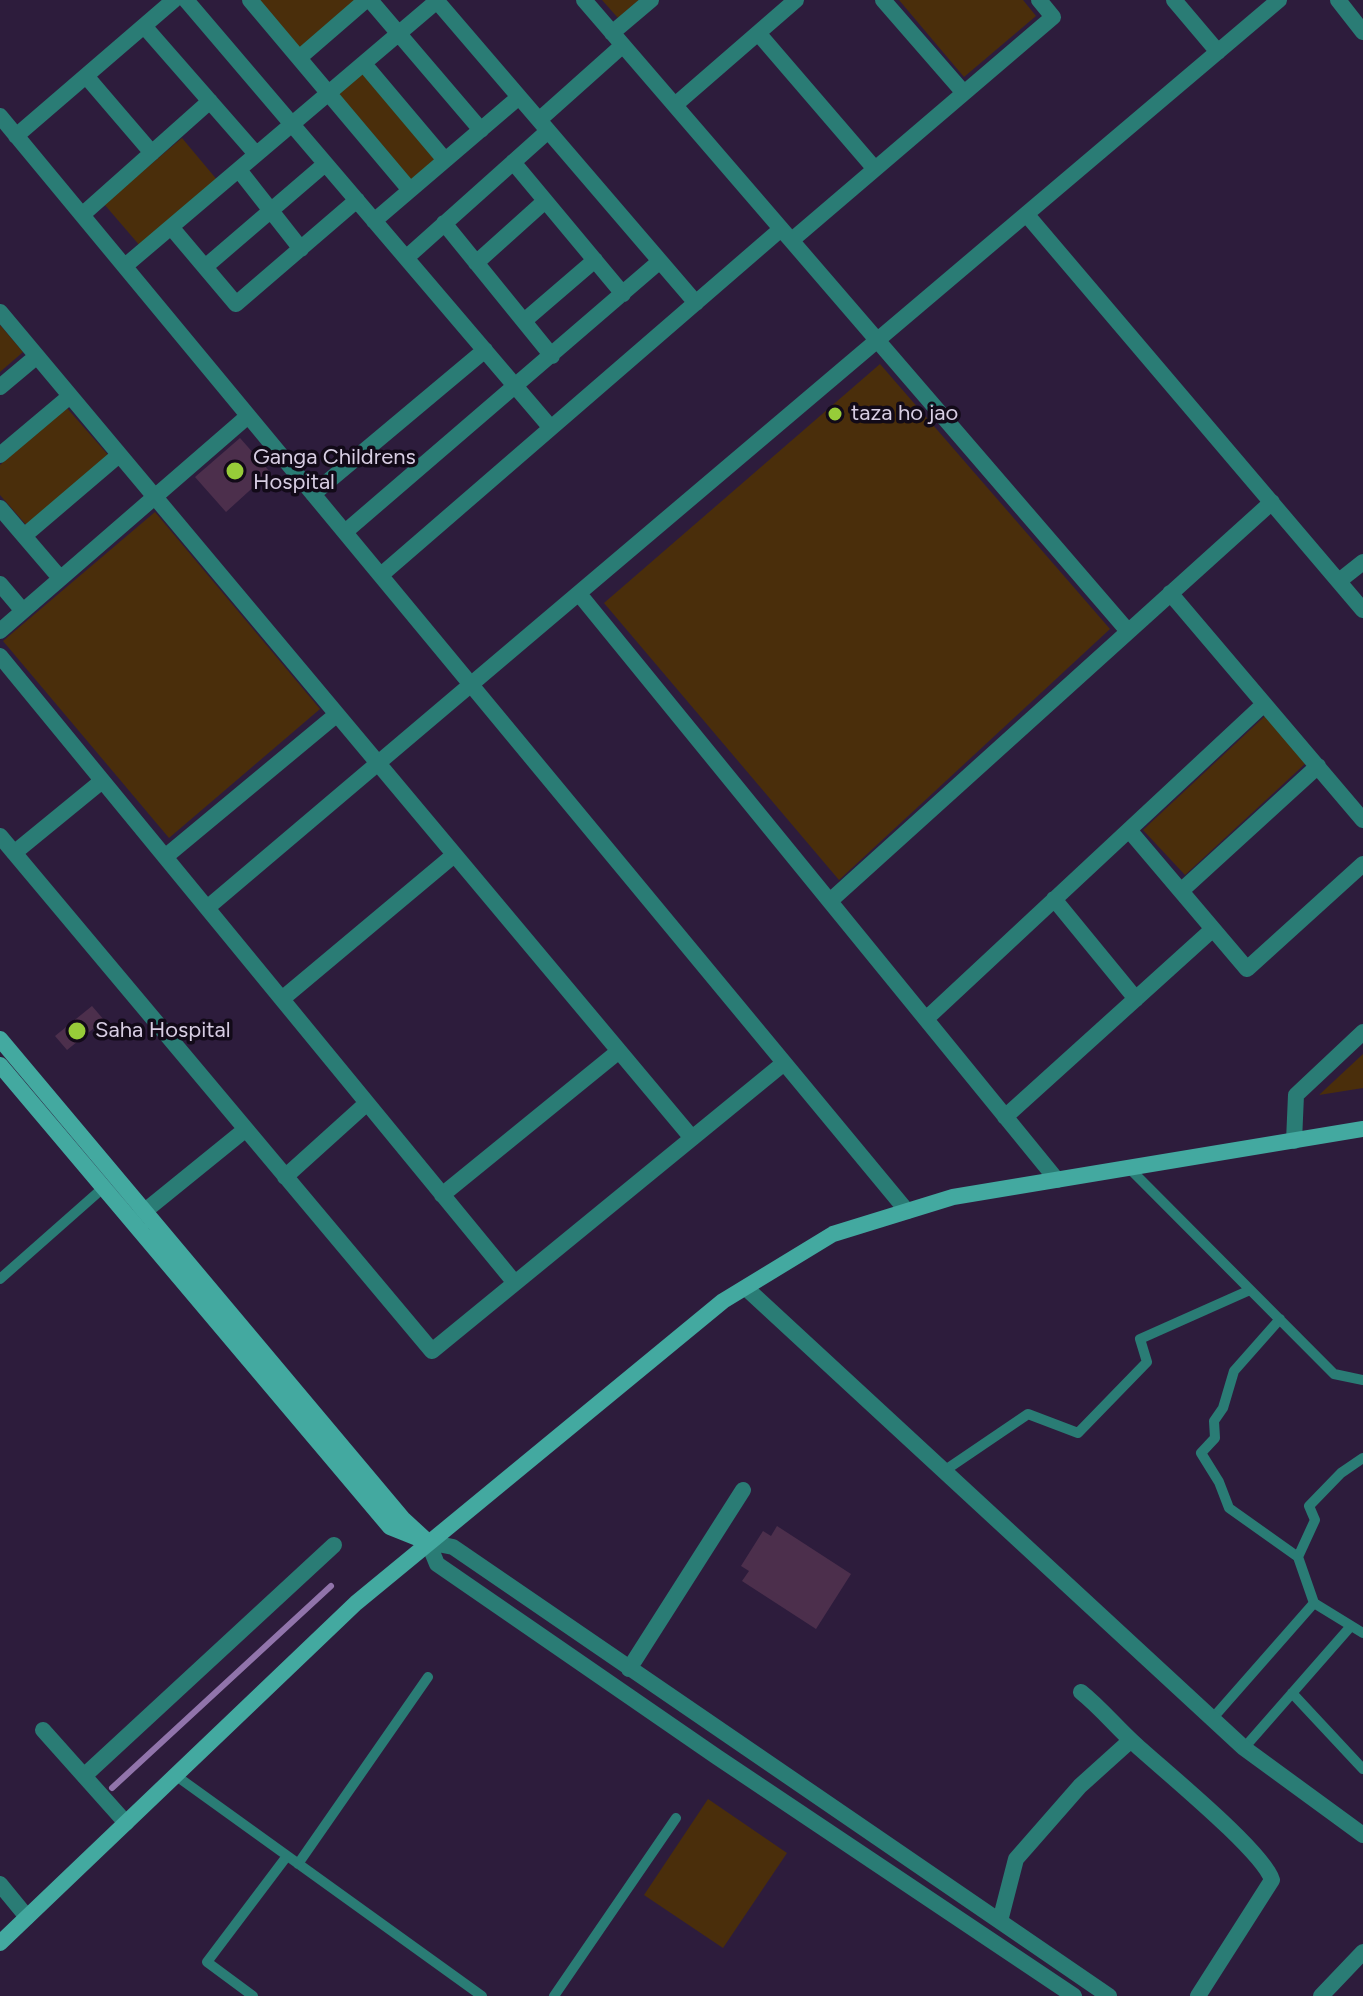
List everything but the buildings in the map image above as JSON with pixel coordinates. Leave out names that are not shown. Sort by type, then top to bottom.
[{"type":"street","points":[[16,136],[174,0]]},
{"type":"street","points":[[186,0],[551,428]]},
{"type":"street","points":[[250,0],[410,190]]},
{"type":"street","points":[[299,58],[368,0],[481,130]]},
{"type":"street","points":[[584,0],[1127,630]]},
{"type":"street","points":[[406,258],[513,162],[651,0]]},
{"type":"street","points":[[675,105],[796,0]]},
{"type":"street","points":[[883,0],[964,93]]},
{"type":"street","points":[[381,575],[696,303],[875,169],[1053,17],[1039,0]]},
{"type":"street","points":[[1174,0],[1218,52]]},
{"type":"street","points":[[207,908],[473,687],[1279,0]]},
{"type":"street","points":[[1338,0],[1363,32]]},
{"type":"street","points":[[125,266],[437,1],[696,303]]},
{"type":"street","points":[[144,26],[256,154]]},
{"type":"street","points":[[758,33],[875,169]]},
{"type":"street","points":[[364,64],[445,160]]},
{"type":"street","points":[[86,76],[152,153]]},
{"type":"street","points":[[374,221],[519,97]]},
{"type":"street","points":[[82,215],[210,101]]},
{"type":"street","points":[[0,116],[907,1211]]},
{"type":"street","points":[[513,162],[623,294]]},
{"type":"street","points":[[205,267],[325,164]]},
{"type":"street","points":[[239,170],[301,249]]},
{"type":"street","points":[[171,227],[236,304],[357,200]]},
{"type":"street","points":[[476,263],[545,201]]},
{"type":"street","points":[[1027,215],[1363,610]]},
{"type":"street","points":[[444,223],[552,356]]},
{"type":"street","points":[[524,321],[595,260]]},
{"type":"street","points":[[345,532],[517,388],[660,261]]},
{"type":"street","points":[[0,312],[692,1138]]},
{"type":"street","points":[[313,494],[485,350]]},
{"type":"street","points":[[0,387],[37,356]]},
{"type":"street","points":[[0,455],[70,396]]},
{"type":"street","points":[[0,631],[248,416]]},
{"type":"street","points":[[24,536],[119,455]]},
{"type":"street","points":[[830,901],[1272,502]]},
{"type":"street","points":[[0,508],[60,578]]},
{"type":"street","points":[[1339,581],[1363,562]]},
{"type":"street","points":[[0,584],[23,611]]},
{"type":"street","points":[[1170,593],[1363,820]]},
{"type":"street","points":[[580,595],[1057,1180]]},
{"type":"street","points":[[0,656],[515,1283]]},
{"type":"street","points":[[926,1019],[1264,704]]},
{"type":"street","points":[[165,857],[336,715]]},
{"type":"street","points":[[1181,891],[1318,766]]},
{"type":"street","points":[[14,853],[102,781]]},
{"type":"street","points":[[1129,830],[1247,969],[1363,864]]},
{"type":"street","points":[[0,836],[432,1351],[784,1063]]},
{"type":"street","points":[[282,999],[454,855]]},
{"type":"street","points":[[1054,899],[1136,999]]},
{"type":"street","points":[[1005,1117],[1213,929]]},
{"type":"street","points":[[1294,1141],[1296,1095],[1363,1032]]},
{"type":"street","points":[[0,1039],[138,1216],[390,1527],[428,1542],[453,1547],[1109,1996]]},
{"type":"street","points":[[442,1195],[619,1051]]},
{"type":"street","points":[[0,1065],[103,1188],[138,1216]]},
{"type":"street","points":[[285,1177],[367,1103]]},
{"type":"street","points":[[138,1216],[246,1129]]},
{"type":"street","points":[[0,1943],[356,1603],[723,1301],[833,1234],[953,1197],[1363,1129]]},
{"type":"street","points":[[746,1288],[1244,1748],[1363,1835]]},
{"type":"street","points":[[629,1669],[743,1490]]},
{"type":"street","points":[[428,1542],[437,1564],[1074,1996]]},
{"type":"street","points":[[84,1776],[334,1545]]},
{"type":"street","points":[[1081,1692],[1110,1715],[1131,1740],[1251,1852],[1272,1880],[1198,1996]]},
{"type":"street","points":[[43,1730],[126,1823]]},
{"type":"street","points":[[1000,1921],[1016,1859],[1080,1786],[1131,1740]]},
{"type":"street","points":[[0,1884],[27,1917]]},
{"type":"street","points":[[1321,1996],[1363,1952]]},
{"type":"lane","points":[[1129,1168],[1334,1374],[1363,1380]]},
{"type":"lane","points":[[0,1279],[103,1188]]},
{"type":"lane","points":[[944,1471],[1028,1414],[1078,1433],[1147,1362],[1140,1339],[1250,1290]]},
{"type":"lane","points":[[1280,1319],[1234,1371],[1223,1408],[1214,1421],[1215,1438],[1201,1453],[1219,1482],[1229,1508],[1298,1557],[1314,1603],[1363,1633]]},
{"type":"lane","points":[[1298,1557],[1315,1520],[1309,1506],[1341,1473],[1363,1458]]},
{"type":"lane","points":[[1212,1719],[1314,1603]]},
{"type":"lane","points":[[1244,1748],[1351,1626]]},
{"type":"lane","points":[[298,1864],[428,1677]]},
{"type":"lane","points":[[1292,1693],[1363,1769]]},
{"type":"lane","points":[[175,1775],[482,1996]]},
{"type":"lane","points":[[554,1996],[676,1818]]},
{"type":"lane","points":[[253,1996],[207,1962],[287,1856]]},
{"type":"shaded area","points":[[258,0],[358,0],[299,51]]},
{"type":"shaded area","points":[[602,0],[639,0],[618,18]]},
{"type":"shaded area","points":[[899,0],[1023,0],[1036,16],[964,77]]},
{"type":"shaded area","points":[[362,73],[438,161],[412,182],[337,95]]},
{"type":"shaded area","points":[[182,138],[218,181],[141,247],[104,204]]},
{"type":"shaded area","points":[[0,325],[23,352],[0,372]]},
{"type":"shaded area","points":[[880,364],[1110,629],[839,880],[604,603]]},
{"type":"shaded area","points":[[66,407],[109,456],[28,527],[0,495],[0,465]]},
{"type":"shaded area","points":[[155,512],[320,709],[169,838],[3,641]]},
{"type":"shaded area","points":[[1265,716],[1307,762],[1185,875],[1143,830]]},
{"type":"shaded area","points":[[1363,1054],[1363,1088],[1319,1095]]},
{"type":"shaded area","points":[[708,1799],[787,1853],[723,1948],[644,1895]]},
{"type":"waterway","points":[[112,1788],[331,1586]]},
{"type":"place","name":"taza ho jao","points":[[835,414]]},
{"type":"place","name":"Ganga Childrens Hospital","points":[[235,471]]},
{"type":"place","name":"Saha Hospital","points":[[77,1031]]}]
